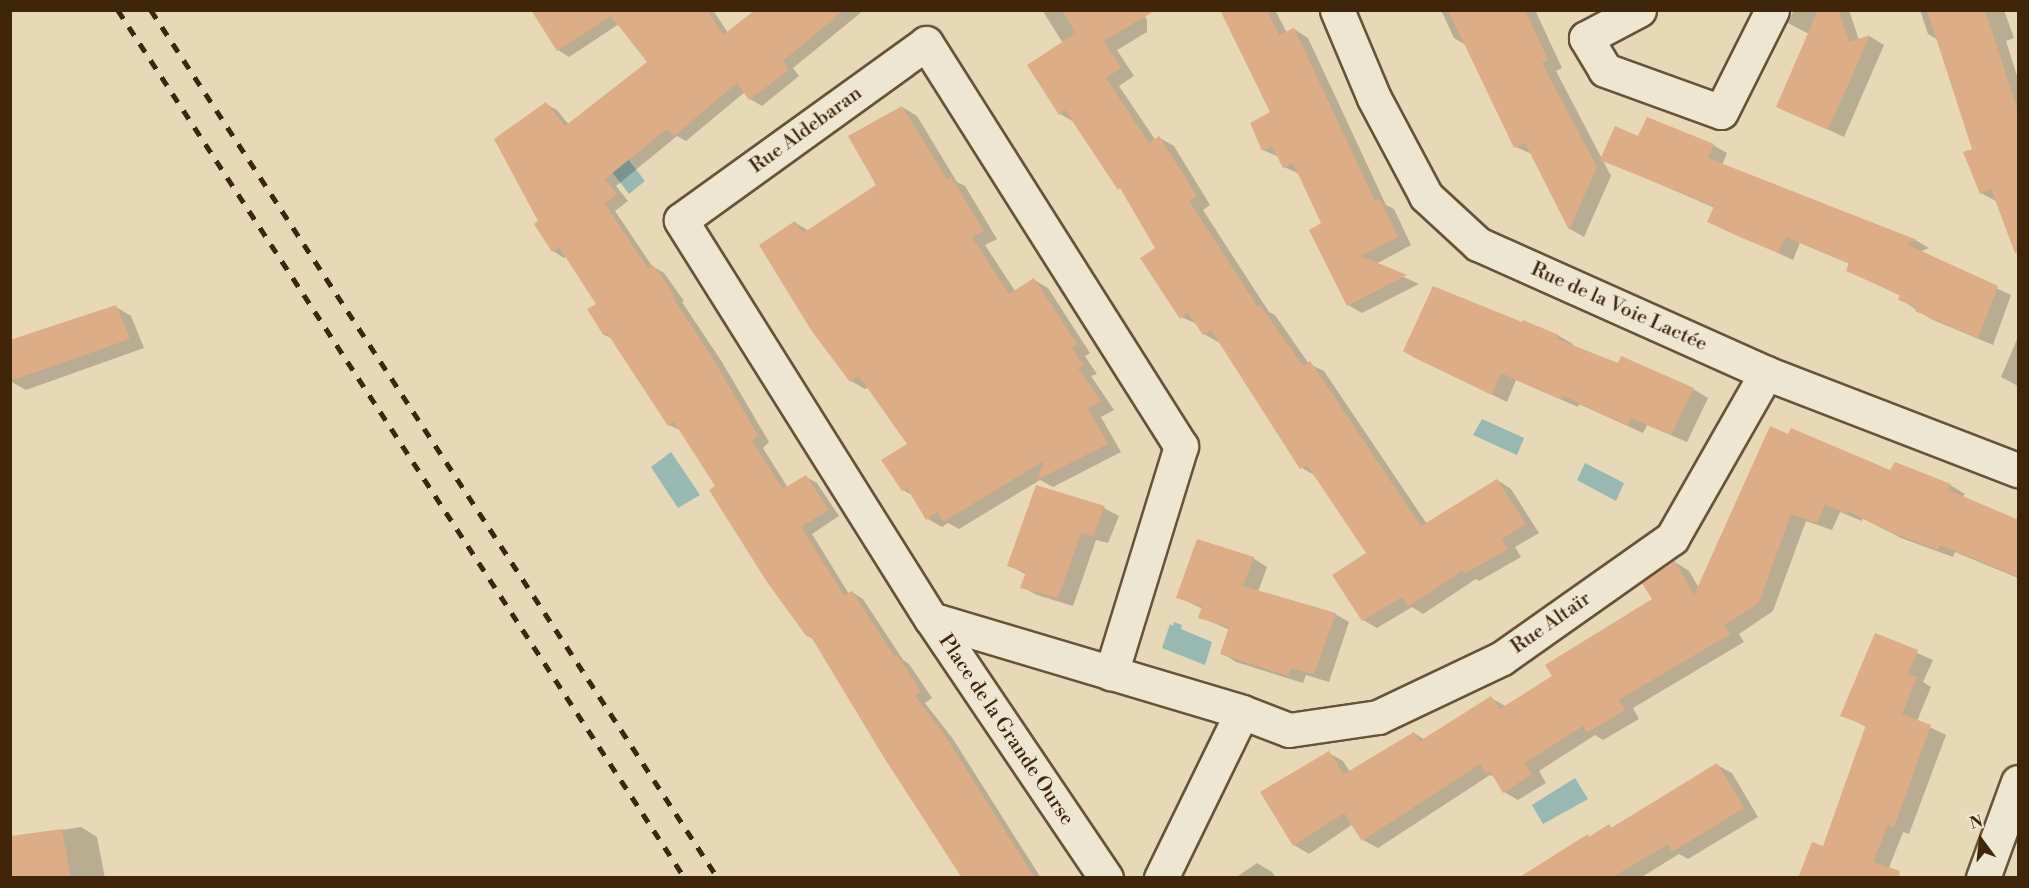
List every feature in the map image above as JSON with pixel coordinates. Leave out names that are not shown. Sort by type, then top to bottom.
[{"type":"street","name":"Rue de la Voie Lactée","points":[[1337,10],[1374,98],[1426,196],[1478,244],[1766,373],[2019,470]]},
{"type":"street","points":[[1639,10],[1587,38],[1605,70],[1721,112],[1772,10]]},
{"type":"street","name":"Rue Aldebaran","points":[[931,619],[681,220],[926,43],[1181,446],[1111,673]]},
{"type":"street","name":"Rue Altaïr","points":[[1242,712],[1289,730],[1378,717],[1502,658],[1672,538],[1766,373]]},
{"type":"street","name":"Place de la Grande Ourse","points":[[931,619],[1242,712]]},
{"type":"street","name":"Place de la Grande Ourse","points":[[931,619],[1106,878]]},
{"type":"street","points":[[1161,878],[1242,712]]},
{"type":"street","points":[[1983,878],[2019,782]]},
{"type":"water","points":[[617,145],[645,181],[629,194],[601,158]]},
{"type":"water","points":[[1482,419],[1524,438],[1517,455],[1473,435]]},
{"type":"water","points":[[671,452],[700,495],[678,508],[651,467]]},
{"type":"water","points":[[1585,463],[1624,483],[1616,501],[1577,480]]},
{"type":"water","points":[[1174,622],[1182,625],[1181,629],[1212,642],[1205,665],[1162,648],[1170,624],[1173,626]]},
{"type":"water","points":[[1575,778],[1588,799],[1543,824],[1532,805]]},
{"type":"building","points":[[531,10],[707,10],[723,35],[755,10],[844,10],[783,61],[789,70],[749,100],[737,83],[674,136],[667,129],[605,179],[617,194],[605,204],[648,268],[653,265],[674,294],[672,296],[758,435],[752,441],[783,489],[806,475],[829,510],[801,527],[844,595],[852,591],[895,657],[897,655],[921,691],[915,696],[942,731],[1035,878],[962,878],[883,756],[810,635],[807,637],[767,582],[709,490],[715,486],[674,422],[668,426],[607,333],[604,336],[587,309],[596,304],[559,247],[552,252],[534,224],[538,221],[494,139],[546,102],[565,126],[647,62],[611,16],[557,51]]},
{"type":"building","points":[[1062,10],[1156,10],[1104,41],[1121,68],[1106,78],[1149,143],[1159,136],[1197,196],[1189,201],[1258,307],[1260,305],[1303,366],[1310,361],[1421,526],[1497,479],[1526,524],[1502,539],[1508,549],[1464,574],[1462,571],[1408,607],[1402,597],[1362,621],[1332,575],[1366,553],[1307,465],[1300,469],[1211,330],[1203,335],[1187,312],[1180,319],[1140,258],[1155,248],[1120,188],[1118,190],[1065,110],[1059,115],[1027,65],[1076,33]]},
{"type":"building","points":[[1220,10],[1267,10],[1279,35],[1294,28],[1375,201],[1380,199],[1398,237],[1361,256],[1407,275],[1347,306],[1309,230],[1321,223],[1293,163],[1283,168],[1272,146],[1262,151],[1250,123],[1270,112]]},
{"type":"building","points":[[1448,10],[1525,10],[1548,60],[1542,63],[1597,167],[1569,230],[1525,143],[1514,148]]},
{"type":"building","points":[[1818,10],[1838,10],[1849,42],[1870,35],[1828,130],[1776,107]]},
{"type":"building","points":[[1927,10],[1985,10],[2019,114],[2019,252],[2015,253],[1991,189],[1980,194],[1963,152],[1972,149]]},
{"type":"building","points":[[902,106],[947,179],[951,177],[984,231],[972,237],[1009,294],[1034,278],[1077,344],[1072,348],[1084,366],[1078,368],[1101,401],[1088,408],[1108,444],[1037,480],[1044,461],[943,522],[938,512],[926,520],[907,488],[902,491],[881,460],[907,444],[859,376],[850,382],[811,330],[759,245],[795,221],[803,233],[876,185],[848,136]]},
{"type":"building","points":[[1647,117],[1714,144],[1708,158],[1917,240],[1906,244],[1998,286],[1978,338],[1915,311],[1917,307],[1898,300],[1900,295],[1846,271],[1849,263],[1786,237],[1778,253],[1707,222],[1714,206],[1600,160],[1615,126],[1638,136]]},
{"type":"building","points":[[1433,286],[1522,322],[1523,320],[1559,335],[1557,339],[1618,363],[1621,356],[1694,388],[1671,435],[1631,418],[1628,426],[1564,396],[1562,400],[1501,373],[1492,395],[1403,351]]},
{"type":"building","points":[[116,305],[130,339],[10,381],[10,340]]},
{"type":"building","points":[[1770,426],[1788,434],[1791,428],[1890,470],[1895,462],[1951,484],[1948,490],[2019,520],[2019,577],[1940,545],[1938,550],[1885,530],[1848,511],[1847,514],[1825,504],[1817,523],[1791,514],[1759,603],[1725,625],[1730,634],[1619,700],[1625,710],[1587,733],[1583,726],[1525,763],[1532,774],[1503,793],[1490,771],[1486,774],[1480,764],[1362,841],[1344,813],[1293,846],[1260,792],[1329,751],[1344,774],[1414,732],[1420,741],[1491,696],[1500,709],[1552,676],[1545,665],[1652,599],[1642,583],[1675,561],[1694,595]]},
{"type":"building","points":[[1036,485],[1105,506],[1093,536],[1081,533],[1058,598],[1020,588],[1026,572],[1007,566]]},
{"type":"building","points":[[1197,539],[1254,557],[1243,586],[1336,613],[1314,674],[1291,668],[1288,676],[1220,654],[1229,627],[1198,618],[1202,606],[1176,598]]},
{"type":"building","points":[[1875,633],[1918,650],[1908,674],[1917,677],[1902,714],[1931,725],[1894,827],[1888,825],[1873,862],[1900,871],[1899,878],[1798,878],[1812,842],[1823,846],[1866,725],[1840,716]]},
{"type":"building","points":[[1717,763],[1744,808],[1672,852],[1668,844],[1611,878],[1518,878],[1588,834],[1589,837],[1609,824],[1611,828]]},
{"type":"building","points":[[62,829],[71,878],[11,878],[11,836]]},
{"type":"railway","points":[[118,10],[685,878]]},
{"type":"railway","points":[[151,10],[718,878]]}]
